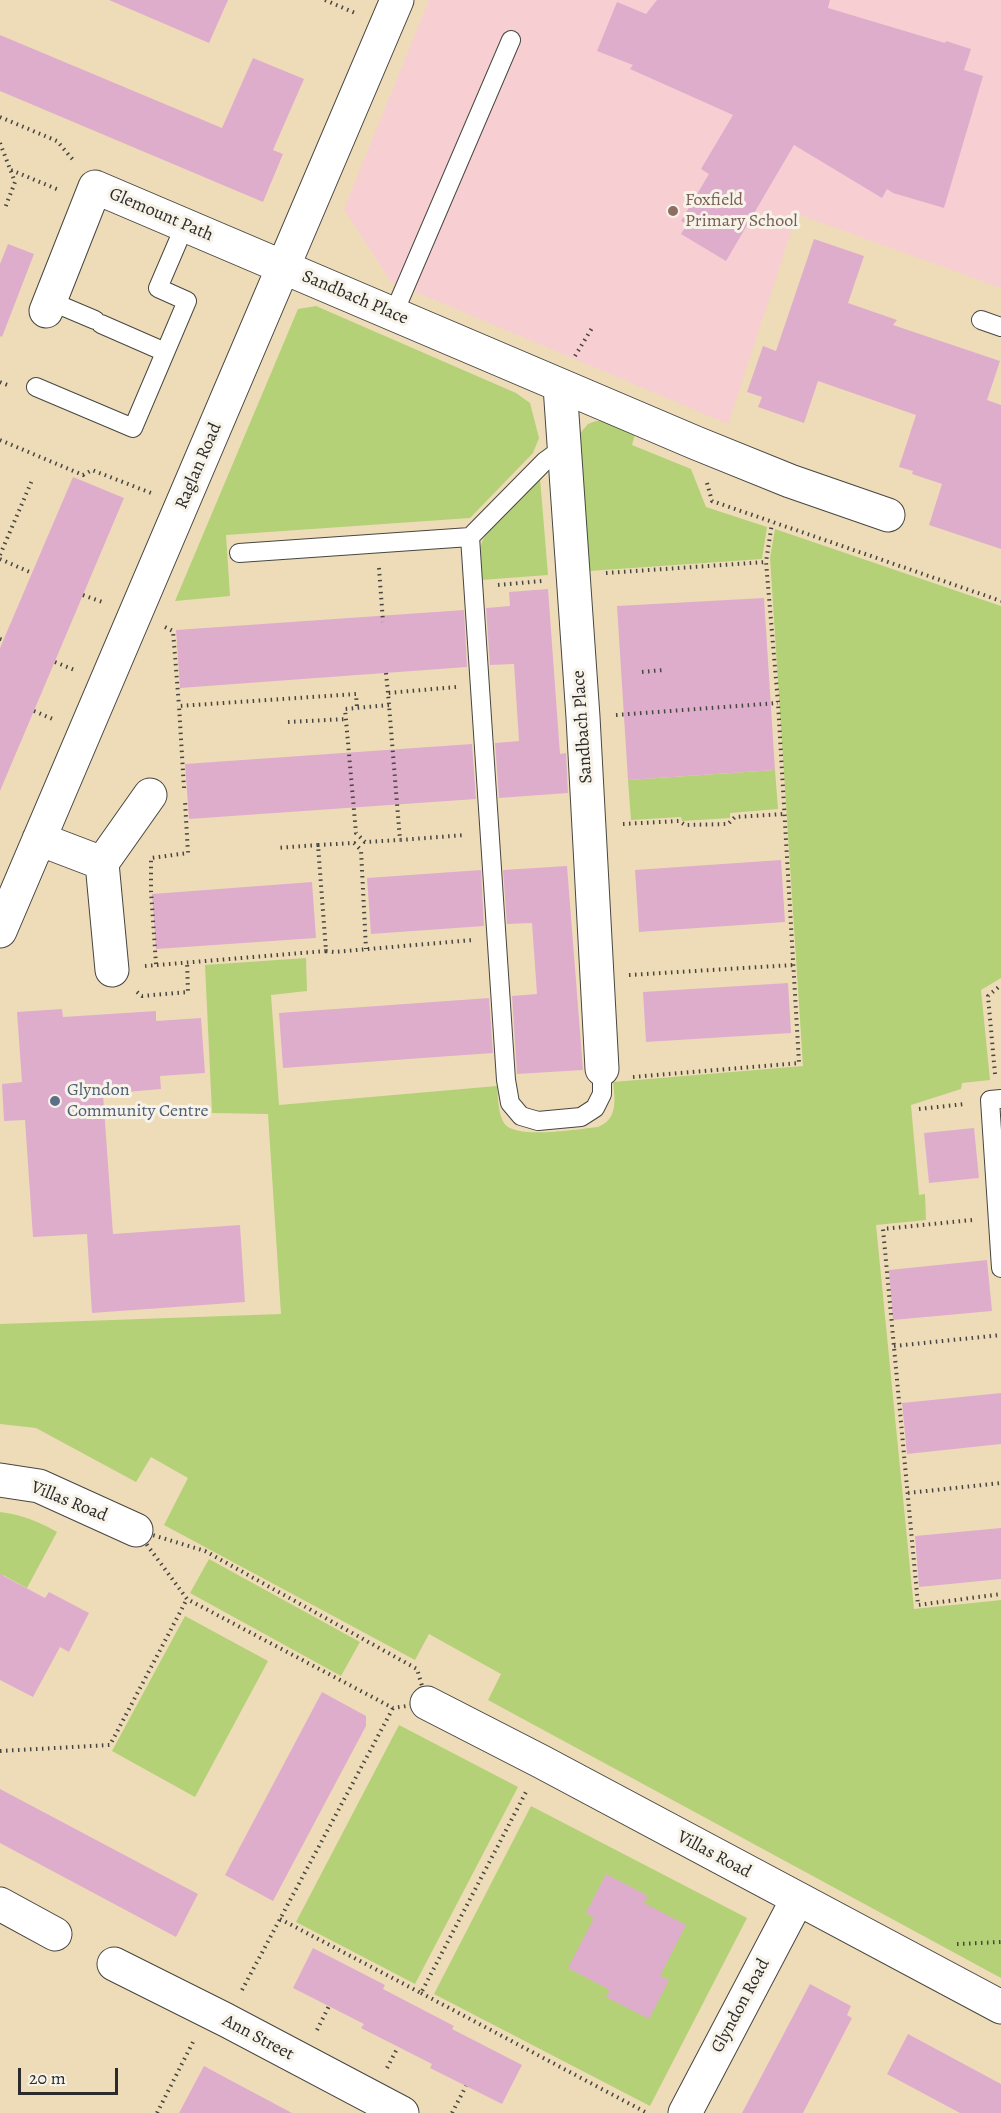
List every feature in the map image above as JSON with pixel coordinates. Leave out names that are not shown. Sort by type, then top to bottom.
[{"type":"street","name":"Raglan Road","points":[[0,931],[398,0]]},
{"type":"street","name":"Glemount Path","points":[[48,306],[82,190],[185,225],[283,267]]},
{"type":"street","name":"Sandbach Place","points":[[283,267],[393,315],[565,375],[790,481],[888,515]]},
{"type":"street","name":"Sandbach Place","points":[[565,375],[563,448],[583,717],[602,1074]]},
{"type":"street","points":[[112,970],[102,863],[150,795]]},
{"type":"street","points":[[39,839],[102,863]]},
{"type":"street","name":"Villas Road","points":[[0,1480],[39,1486],[136,1530]]},
{"type":"street","name":"Villas Road","points":[[427,1703],[1001,2007]]},
{"type":"street","name":"Glyndon Road","points":[[685,2113],[797,1900]]},
{"type":"street","points":[[0,1904],[55,1934]]},
{"type":"street","name":"Ann Street","points":[[114,1964],[402,2113]]},
{"type":"lane","points":[[393,315],[511,40]]},
{"type":"lane","points":[[36,387],[133,428],[187,301],[158,288],[185,225]]},
{"type":"lane","points":[[48,306],[98,322],[165,352]]},
{"type":"lane","points":[[981,320],[1001,327]]},
{"type":"lane","points":[[239,553],[470,537],[545,461],[563,448]]},
{"type":"lane","points":[[470,537],[506,1080],[510,1103],[521,1116],[538,1121],[581,1117],[595,1108],[602,1094],[602,1074]]},
{"type":"lane","points":[[996,1100],[996,1218],[1001,1268]]},
{"type":"path","points":[[0,117],[57,141],[82,190]]},
{"type":"path","points":[[0,143],[15,182],[5,208]]},
{"type":"path","points":[[10,170],[82,190]]},
{"type":"path","points":[[565,375],[592,328]]},
{"type":"path","points":[[0,440],[82,475],[92,470],[154,494],[187,495]]},
{"type":"path","points":[[32,573],[0,557],[33,478]]},
{"type":"path","points":[[705,478],[712,501],[1001,601]]},
{"type":"path","points":[[602,1074],[800,1064],[766,562],[772,523]]},
{"type":"path","points":[[378,544],[383,622]]},
{"type":"path","points":[[472,587],[766,562]]},
{"type":"path","points":[[135,615],[173,631],[188,854],[151,858],[156,964]]},
{"type":"path","points":[[642,672],[663,670]]},
{"type":"path","points":[[386,673],[400,840]]},
{"type":"path","points":[[388,693],[480,685]]},
{"type":"path","points":[[179,706],[356,694],[357,708]]},
{"type":"path","points":[[583,717],[777,703]]},
{"type":"path","points":[[389,705],[345,709],[356,833],[365,842],[491,833]]},
{"type":"path","points":[[288,722],[346,719]]},
{"type":"path","points":[[589,826],[679,821],[685,825],[728,824],[735,817],[783,814]]},
{"type":"path","points":[[276,849],[354,843],[361,850],[366,949]]},
{"type":"path","points":[[318,845],[326,951]]},
{"type":"path","points":[[112,970],[187,961],[497,938]]},
{"type":"path","points":[[112,970],[142,996],[188,992],[187,961]]},
{"type":"path","points":[[598,977],[793,965]]},
{"type":"path","points":[[919,1109],[996,1100],[988,996],[1001,986]]},
{"type":"path","points":[[996,1218],[883,1229],[918,1605],[1001,1594]]},
{"type":"path","points":[[894,1346],[1001,1335]]},
{"type":"path","points":[[908,1493],[1001,1483]]},
{"type":"path","points":[[136,1530],[205,1551],[417,1669],[427,1703],[393,1708],[186,1599],[136,1530]]},
{"type":"path","points":[[0,1751],[110,1745],[186,1599]]},
{"type":"path","points":[[157,2113],[280,1919],[393,1708]]},
{"type":"path","points":[[421,1993],[542,1762]]},
{"type":"path","points":[[280,1919],[646,2113]]},
{"type":"path","points":[[452,2113],[466,2086]]},
{"type":"shaded area","name":"Foxfield Primary School","points":[[429,0],[1001,0],[1001,288],[797,214],[728,424],[390,281],[344,209]]},
{"type":"green space","points":[[316,306],[516,393],[530,403],[539,438],[533,453],[470,518],[226,535],[230,596],[175,601],[298,309]]},
{"type":"green space","points":[[607,421],[635,434],[632,445],[691,469],[706,507],[767,527],[762,559],[589,571],[581,443],[577,437],[588,424]]},
{"type":"green space","points":[[540,478],[548,575],[481,580],[480,551],[486,534]]},
{"type":"green space","points":[[775,529],[1001,606],[1001,978],[981,990],[990,1080],[962,1083],[961,1089],[911,1105],[919,1195],[925,1194],[926,1220],[876,1225],[914,1609],[1001,1600],[1001,1978],[488,1700],[501,1674],[429,1634],[415,1660],[164,1525],[188,1478],[151,1457],[136,1482],[36,1428],[0,1424],[0,1324],[281,1314],[268,1114],[212,1113],[205,965],[306,958],[307,991],[271,995],[279,1105],[497,1086],[501,1115],[504,1123],[510,1128],[533,1132],[562,1131],[598,1127],[604,1124],[614,1108],[613,1082],[803,1066],[770,558]]},
{"type":"green space","points":[[775,770],[778,809],[730,813],[730,818],[682,821],[681,817],[631,820],[628,780]]},
{"type":"green space","points":[[0,1512],[30,1519],[57,1532],[27,1588],[3,1575],[0,1580]]},
{"type":"green space","points":[[209,1559],[360,1642],[341,1676],[190,1593]]},
{"type":"green space","points":[[185,1616],[268,1661],[195,1797],[112,1751]]},
{"type":"green space","points":[[399,1725],[518,1787],[415,1984],[296,1922]]},
{"type":"green space","points":[[531,1806],[747,1918],[650,2106],[434,1994]]},
{"type":"building","points":[[109,0],[228,0],[209,43]]},
{"type":"building","points":[[657,0],[830,0],[828,8],[971,49],[964,70],[983,76],[944,208],[893,193],[887,189],[882,198],[794,145],[726,261],[681,234],[687,224],[681,221],[709,174],[701,169],[733,115],[630,69],[633,65],[597,51],[617,2],[646,14]]},
{"type":"building","points":[[0,35],[222,128],[253,58],[304,79],[273,150],[283,154],[263,202],[0,91]]},
{"type":"building","points":[[814,239],[864,256],[848,303],[897,320],[893,325],[1000,361],[987,400],[1001,405],[1001,549],[929,525],[942,484],[899,467],[916,415],[818,381],[804,423],[758,407],[762,397],[747,392],[763,346],[776,351]]},
{"type":"building","points":[[8,244],[34,254],[2,337],[0,336],[0,264]]},
{"type":"building","points":[[73,477],[124,498],[0,791],[0,648]]},
{"type":"building","points":[[548,589],[560,754],[566,753],[568,793],[499,798],[495,743],[519,741],[514,664],[490,665],[486,608],[510,606],[509,592]]},
{"type":"building","points":[[764,598],[775,770],[628,780],[617,606]]},
{"type":"building","points":[[464,610],[467,667],[180,688],[176,630]]},
{"type":"building","points":[[472,744],[476,799],[189,819],[185,764]]},
{"type":"building","points":[[781,860],[785,922],[639,932],[635,870]]},
{"type":"building","points":[[567,866],[583,1070],[517,1074],[512,996],[537,994],[532,923],[507,924],[503,870]]},
{"type":"building","points":[[481,870],[484,926],[371,934],[367,878]]},
{"type":"building","points":[[312,882],[316,938],[156,949],[152,894]]},
{"type":"building","points":[[788,983],[791,1033],[646,1042],[643,992]]},
{"type":"building","points":[[489,998],[493,1053],[283,1068],[279,1013]]},
{"type":"building","points":[[62,1009],[63,1017],[156,1011],[156,1021],[201,1018],[205,1073],[160,1076],[161,1089],[103,1094],[113,1234],[240,1225],[245,1302],[92,1313],[87,1234],[33,1237],[25,1120],[4,1121],[2,1084],[22,1082],[17,1012]]},
{"type":"building","points":[[974,1128],[979,1178],[929,1183],[924,1133]]},
{"type":"building","points":[[987,1260],[992,1311],[893,1320],[889,1270]]},
{"type":"building","points":[[1001,1393],[1001,1444],[907,1454],[902,1403]]},
{"type":"building","points":[[1001,1528],[1001,1579],[919,1587],[915,1536]]},
{"type":"building","points":[[0,1574],[45,1598],[49,1592],[89,1613],[69,1652],[60,1647],[33,1697],[0,1680]]},
{"type":"building","points":[[322,1692],[366,1716],[366,1726],[273,1901],[225,1875]]},
{"type":"building","points":[[0,1789],[198,1894],[176,1937],[0,1843]]},
{"type":"building","points":[[606,1874],[648,1896],[644,1903],[686,1925],[660,1976],[669,1980],[649,2019],[606,1997],[610,1990],[568,1968],[594,1918],[586,1913]]},
{"type":"building","points":[[313,1948],[385,1985],[383,1989],[454,2026],[452,2029],[522,2065],[502,2104],[430,2068],[432,2064],[361,2028],[364,2024],[293,1988]]},
{"type":"building","points":[[810,1984],[851,2006],[847,2015],[852,2018],[803,2113],[742,2113]]},
{"type":"building","points":[[908,2034],[1001,2084],[1001,2113],[960,2113],[887,2074]]},
{"type":"building","points":[[204,2066],[230,2080],[292,2113],[179,2113]]},
{"type":"place","name":"Foxfield Primary School","points":[[673,211]]},
{"type":"place","name":"Glyndon Community Centre","points":[[55,1101]]}]
